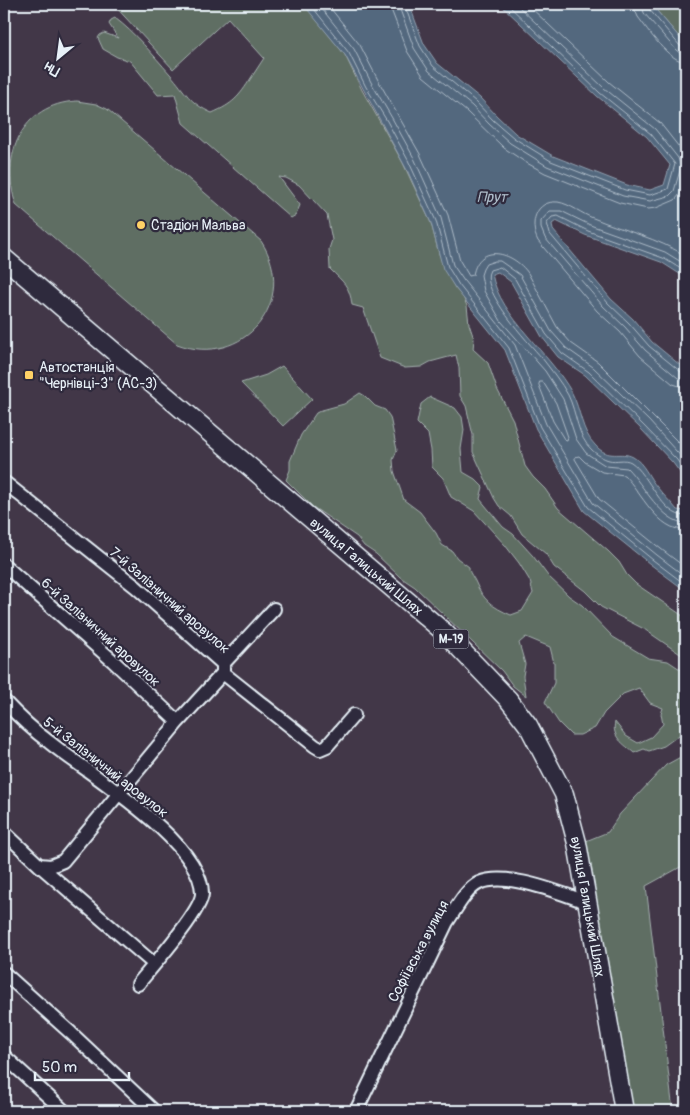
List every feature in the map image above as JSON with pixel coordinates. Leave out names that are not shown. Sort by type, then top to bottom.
[{"type":"highway","name":"вулиця Галицький Шлях","points":[[4,258],[444,632],[508,699],[528,725],[564,794],[578,843],[624,1111]]},
{"type":"street","name":"7-й Залізничний аровулок","points":[[4,482],[136,587],[223,669],[315,746],[320,749],[327,746],[354,715]]},
{"type":"street","name":"6-й Залізничний аровулок","points":[[4,564],[178,722]]},
{"type":"street","points":[[39,865],[50,866],[63,861],[274,609]]},
{"type":"street","name":"5-й Залізничний аровулок","points":[[4,701],[49,742],[120,794],[167,834],[193,865],[199,877],[202,896],[199,902],[183,929],[138,984]]},
{"type":"street","points":[[4,832],[39,865],[154,964]]},
{"type":"street","name":"Софіївська вулиця","points":[[356,1111],[447,922],[467,893],[479,884],[507,880],[587,902]]},
{"type":"street","points":[[4,973],[154,1111]]},
{"type":"street","points":[[4,1056],[64,1111]]},
{"type":"green space","points":[[113,4],[303,4],[308,9],[345,55],[362,90],[403,163],[431,223],[439,254],[455,288],[463,297],[467,306],[469,324],[474,339],[473,349],[488,363],[497,389],[513,420],[525,466],[545,489],[558,508],[608,551],[636,584],[686,618],[686,658],[644,629],[601,607],[585,591],[554,567],[546,554],[522,534],[511,516],[499,506],[473,452],[473,435],[466,406],[460,396],[459,368],[456,355],[430,362],[421,367],[405,368],[380,358],[363,308],[352,305],[348,289],[330,269],[329,249],[332,240],[327,215],[299,185],[286,178],[279,177],[300,205],[296,215],[291,218],[183,123],[175,94],[158,95],[130,61],[117,57],[103,49],[98,38],[104,33],[118,38],[109,24],[115,18],[144,44],[193,101],[212,113],[230,103],[239,95],[264,58],[228,18],[173,69]]},
{"type":"green space","points":[[651,4],[686,4],[686,45]]},
{"type":"green space","name":"Стадіон Мальва","points":[[77,101],[96,104],[107,109],[261,241],[271,264],[274,286],[269,307],[258,324],[243,338],[223,347],[201,349],[177,344],[16,205],[12,187],[11,168],[14,151],[20,136],[29,122],[42,112],[58,104]]},
{"type":"green space","points":[[282,366],[312,399],[283,426],[241,383],[266,375]]},
{"type":"green space","points":[[360,393],[375,406],[385,410],[390,417],[397,450],[393,460],[394,471],[404,500],[420,512],[436,533],[442,545],[452,551],[457,558],[469,567],[485,598],[493,606],[511,615],[522,611],[533,593],[530,581],[505,545],[474,511],[451,497],[443,478],[432,467],[428,434],[417,423],[421,404],[430,397],[455,408],[462,417],[464,430],[461,449],[463,472],[475,479],[483,487],[480,499],[503,527],[513,534],[548,576],[569,596],[582,605],[613,637],[648,658],[668,661],[686,673],[686,730],[664,746],[649,751],[644,749],[634,753],[617,736],[614,727],[615,722],[626,736],[638,743],[651,737],[663,724],[661,714],[663,708],[650,703],[639,688],[623,694],[604,713],[595,728],[580,735],[571,735],[559,723],[545,702],[554,683],[554,663],[550,647],[526,637],[519,643],[525,664],[523,676],[526,696],[513,686],[502,671],[415,587],[400,577],[376,554],[364,546],[357,537],[313,507],[286,480],[290,470],[290,461],[301,435],[316,413],[344,404]]},
{"type":"green space","points":[[686,754],[686,864],[646,886],[673,1111],[633,1111],[581,843],[608,832],[620,814],[666,765]]},
{"type":"water","name":"Прут","points":[[303,4],[409,4],[424,44],[437,63],[480,98],[516,134],[553,156],[627,185],[650,190],[664,185],[670,165],[647,137],[597,96],[500,4],[651,4],[686,45],[686,278],[661,262],[585,235],[556,221],[552,224],[553,230],[611,299],[633,319],[652,342],[686,370],[686,486],[684,478],[673,463],[641,429],[585,375],[558,357],[542,337],[511,282],[498,272],[492,274],[497,290],[515,320],[563,378],[572,393],[590,439],[605,453],[624,454],[637,460],[659,490],[677,510],[686,511],[686,591],[584,511],[536,429],[505,350],[455,288],[443,269],[431,223],[408,172],[345,55]]},
{"type":"place","name":"Стадіон Мальва","points":[[141,225]]},
{"type":"place","name":"Автостанція \"Чернівці-3\" (АС-3)","points":[[29,375]]}]
